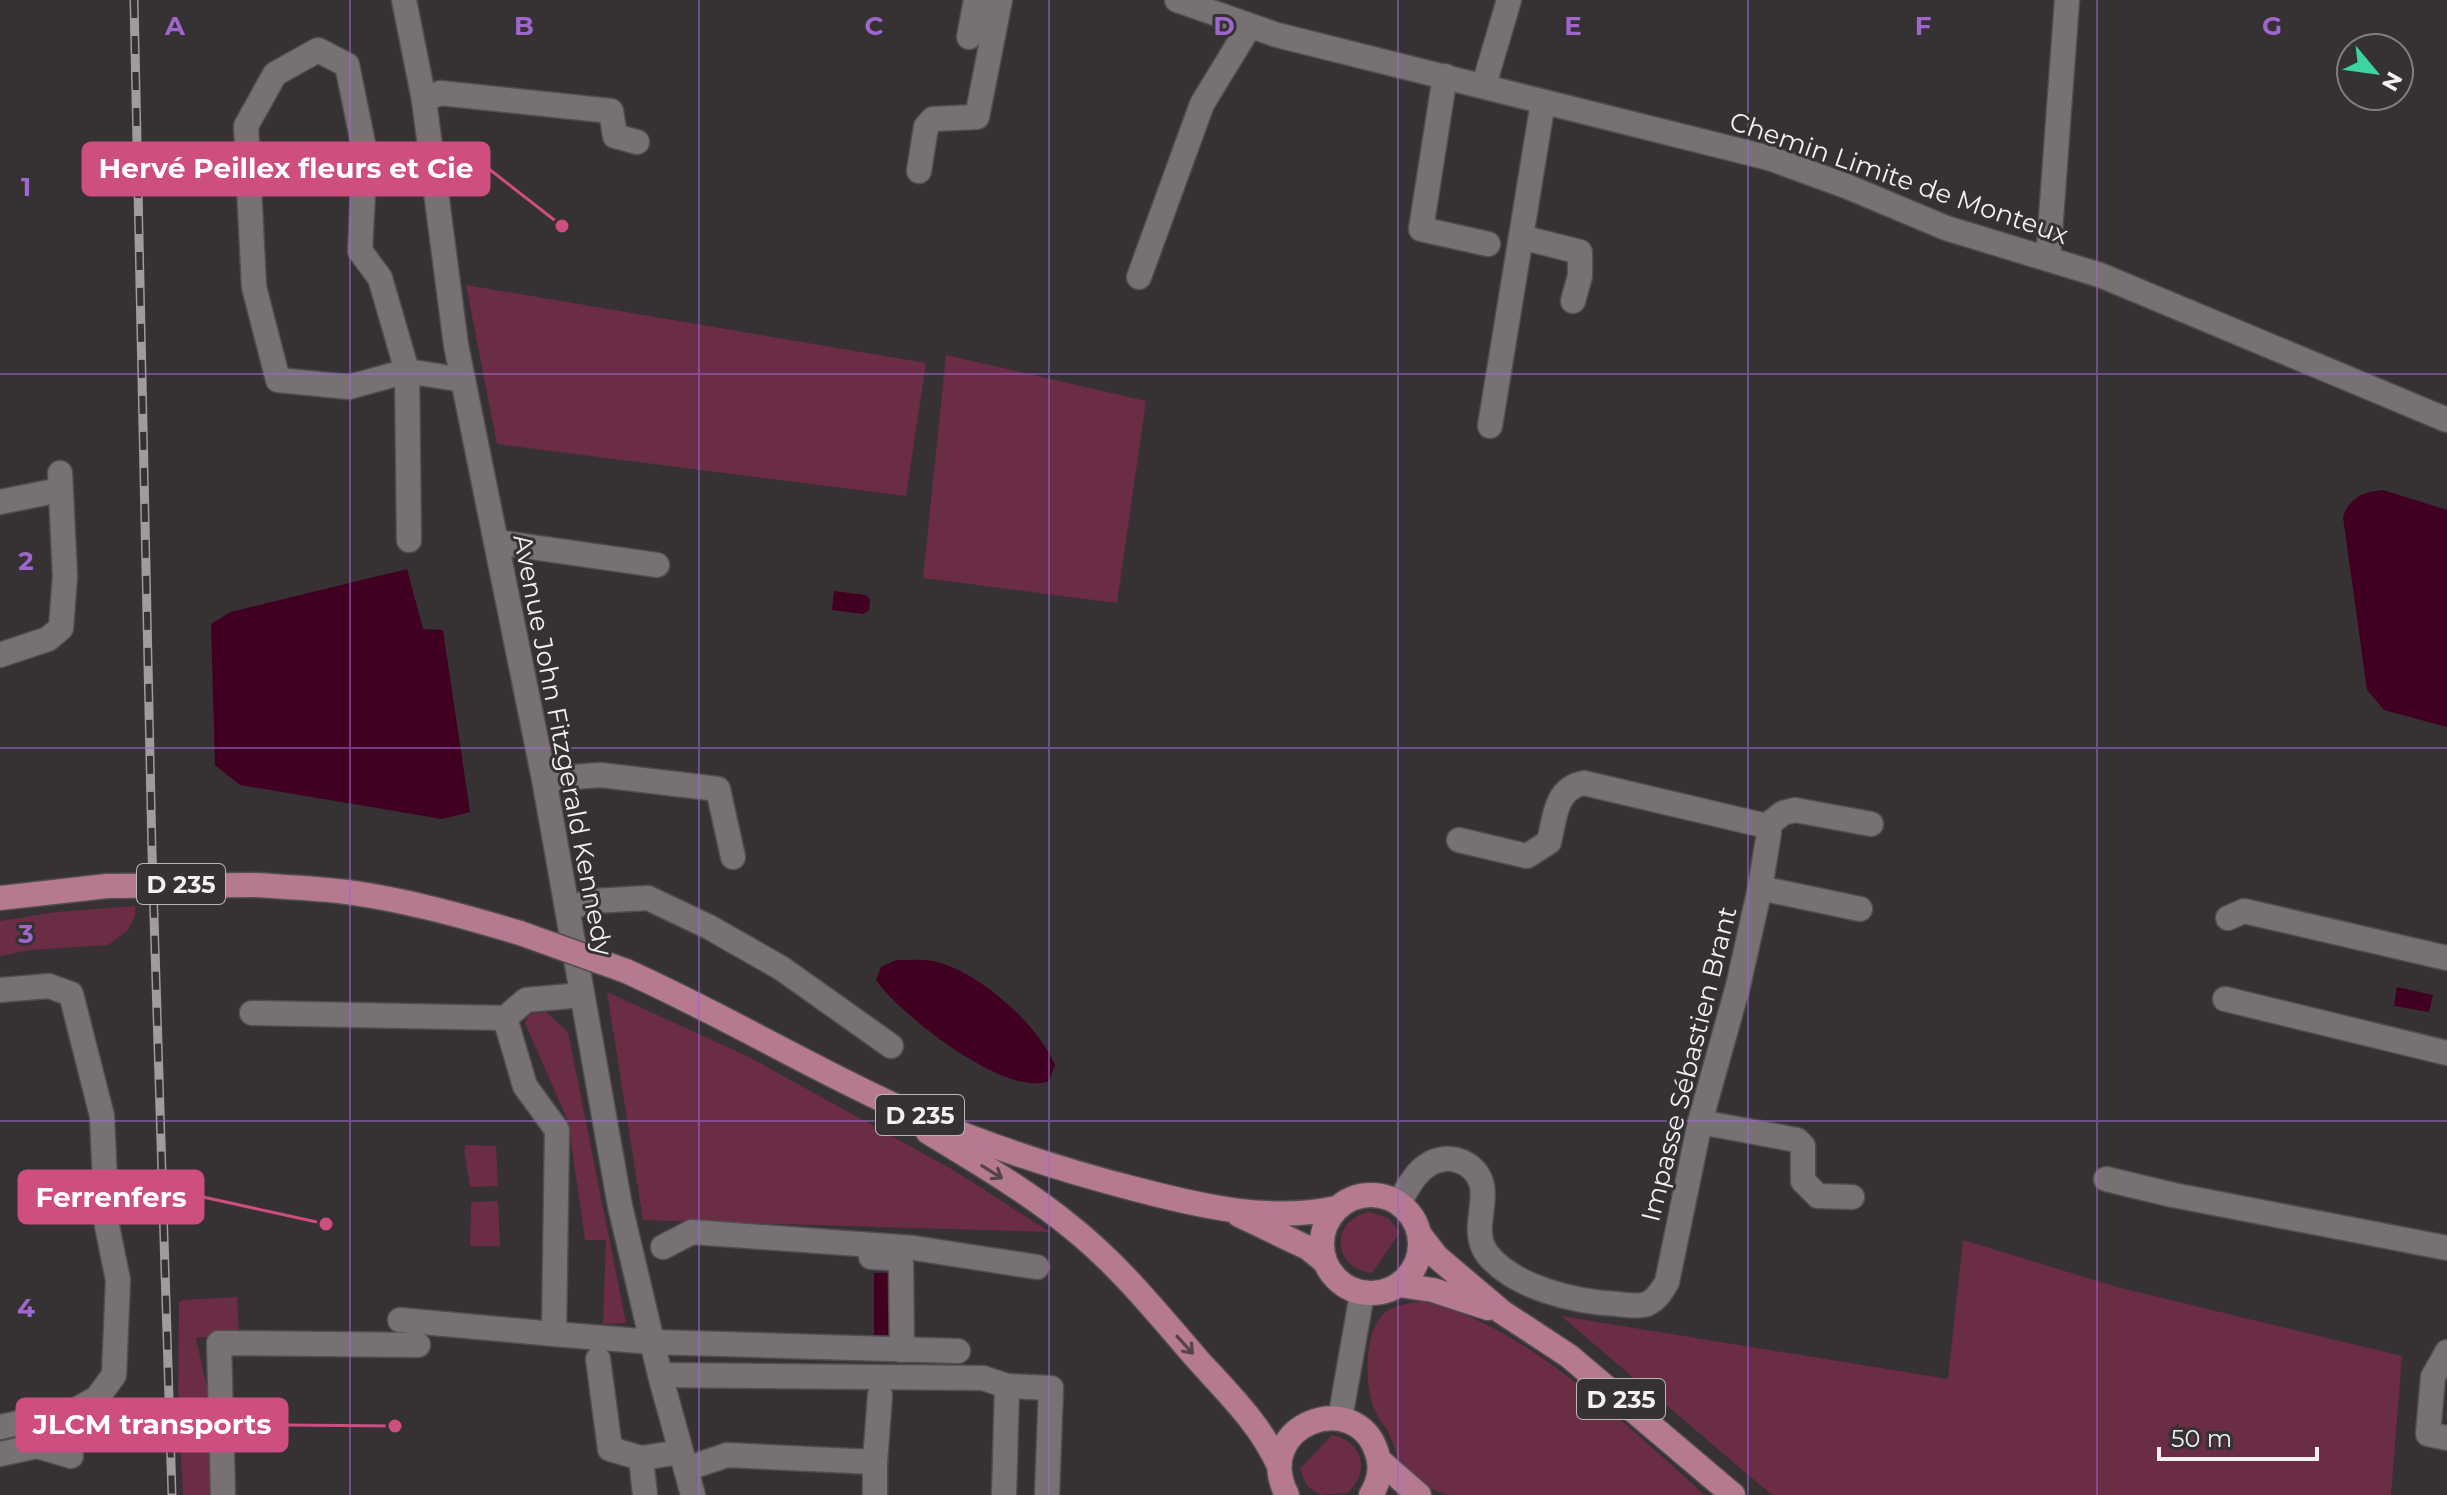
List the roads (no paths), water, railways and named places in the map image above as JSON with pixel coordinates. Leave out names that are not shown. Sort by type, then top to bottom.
[{"type":"main road","name":"D 235","points":[[0,898],[107,886],[255,885],[344,892],[431,908],[520,933],[626,971],[687,998],[855,1087],[1026,1158],[1097,1180],[1233,1212],[1288,1214],[1337,1208]]},
{"type":"main road","points":[[855,1087],[1029,1195],[1073,1228],[1112,1264],[1232,1397],[1269,1443],[1281,1484]]},
{"type":"main road","points":[[1364,1195],[1379,1195],[1399,1203],[1415,1221],[1420,1235],[1416,1266],[1399,1285],[1378,1294],[1362,1294],[1347,1288],[1335,1278],[1324,1261],[1322,1234],[1328,1220],[1337,1208],[1364,1195]]},
{"type":"main road","name":"D 235","points":[[1233,1212],[1308,1248],[1324,1261]]},
{"type":"main road","name":"D 235","points":[[1420,1235],[1437,1257],[1502,1312],[1569,1356],[1733,1495]]},
{"type":"main road","name":"D 235","points":[[1399,1285],[1433,1290],[1502,1312]]},
{"type":"main road","points":[[1281,1484],[1286,1441],[1295,1431],[1318,1419],[1340,1419],[1361,1429],[1376,1448],[1379,1475],[1371,1495]]},
{"type":"main road","points":[[1379,1460],[1419,1495]]},
{"type":"street","name":"Avenue John Fitzgerald Kennedy","points":[[404,0],[424,100],[454,330],[544,779],[620,1206],[660,1375],[693,1495]]},
{"type":"street","points":[[969,37],[976,0]]},
{"type":"street","points":[[919,171],[926,127],[933,119],[977,117],[1000,0]]},
{"type":"street","name":"Chemin Limite de Monteux","points":[[1177,0],[1249,27],[1769,158],[1946,228],[2100,275],[2447,420]]},
{"type":"street","points":[[1484,85],[1509,0]]},
{"type":"street","points":[[2048,259],[2067,0]]},
{"type":"street","points":[[1139,277],[1202,104],[1249,27]]},
{"type":"street","points":[[409,540],[407,371],[380,278],[360,251],[365,153],[347,65],[318,50],[275,74],[246,126],[254,287],[278,380],[349,387],[407,371],[463,380]]},
{"type":"street","points":[[1445,76],[1421,229],[1488,244]]},
{"type":"street","points":[[424,100],[440,93],[611,111],[615,136],[637,142]]},
{"type":"street","points":[[1490,426],[1543,102]]},
{"type":"street","points":[[1521,237],[1580,252],[1580,276],[1573,301]]},
{"type":"street","points":[[0,502],[60,481],[65,576],[61,628],[48,639],[0,655]]},
{"type":"street","points":[[496,542],[657,565]]},
{"type":"street","points":[[544,779],[601,775],[718,789],[733,857]]},
{"type":"street","points":[[1459,840],[1527,856],[1549,842],[1561,797],[1571,785],[1584,783],[1766,826],[1783,813],[1795,810],[1871,824]]},
{"type":"street","name":"Impasse Sébastien Brant","points":[[1399,1203],[1418,1172],[1431,1162],[1447,1158],[1464,1162],[1476,1172],[1483,1184],[1485,1199],[1480,1236],[1485,1251],[1497,1265],[1531,1284],[1572,1299],[1640,1306],[1661,1293],[1667,1282],[1700,1122],[1738,986],[1760,888],[1769,833],[1766,826]]},
{"type":"street","points":[[1760,888],[1860,909]]},
{"type":"street","points":[[567,908],[593,901],[648,898],[709,927],[781,968],[891,1046]]},
{"type":"street","points":[[2228,918],[2244,911],[2447,958]]},
{"type":"street","points":[[0,990],[49,986],[71,994],[102,1116],[107,1226],[118,1280],[114,1375],[97,1398],[74,1411],[0,1427]]},
{"type":"street","points":[[252,1013],[505,1018],[526,1000],[582,995]]},
{"type":"street","points":[[2225,999],[2447,1053]]},
{"type":"street","points":[[505,1018],[525,1086],[557,1130],[554,1334]]},
{"type":"street","points":[[1700,1122],[1797,1140],[1803,1146],[1803,1181],[1818,1196],[1852,1197]]},
{"type":"street","points":[[2106,1179],[2447,1248]]},
{"type":"street","points":[[663,1247],[692,1232],[914,1248],[1037,1267]]},
{"type":"street","points":[[629,1245],[890,1258],[901,1263],[902,1350]]},
{"type":"street","points":[[1340,1419],[1362,1294]]},
{"type":"street","points":[[400,1320],[652,1342],[958,1351]]},
{"type":"street","points":[[223,1495],[219,1343],[418,1345]]},
{"type":"street","points":[[2447,1352],[2433,1377],[2428,1434],[2447,1438]]},
{"type":"street","points":[[598,1359],[610,1449],[641,1458],[684,1460],[727,1455],[875,1462]]},
{"type":"street","points":[[660,1375],[983,1378],[1007,1386],[1051,1388],[1047,1495]]},
{"type":"street","points":[[1004,1495],[1007,1386]]},
{"type":"street","points":[[875,1495],[880,1395]]},
{"type":"street","points":[[0,1454],[37,1446],[71,1456]]},
{"type":"street","points":[[641,1458],[642,1494]]},
{"type":"railway","points":[[134,0],[152,852],[172,1495]]},
{"type":"place","name":"Hervé Peillex fleurs et Cie","points":[[562,226]]},
{"type":"place","name":"Ferrenfers","points":[[326,1224]]},
{"type":"place","name":"JLCM transports","points":[[395,1426]]}]
